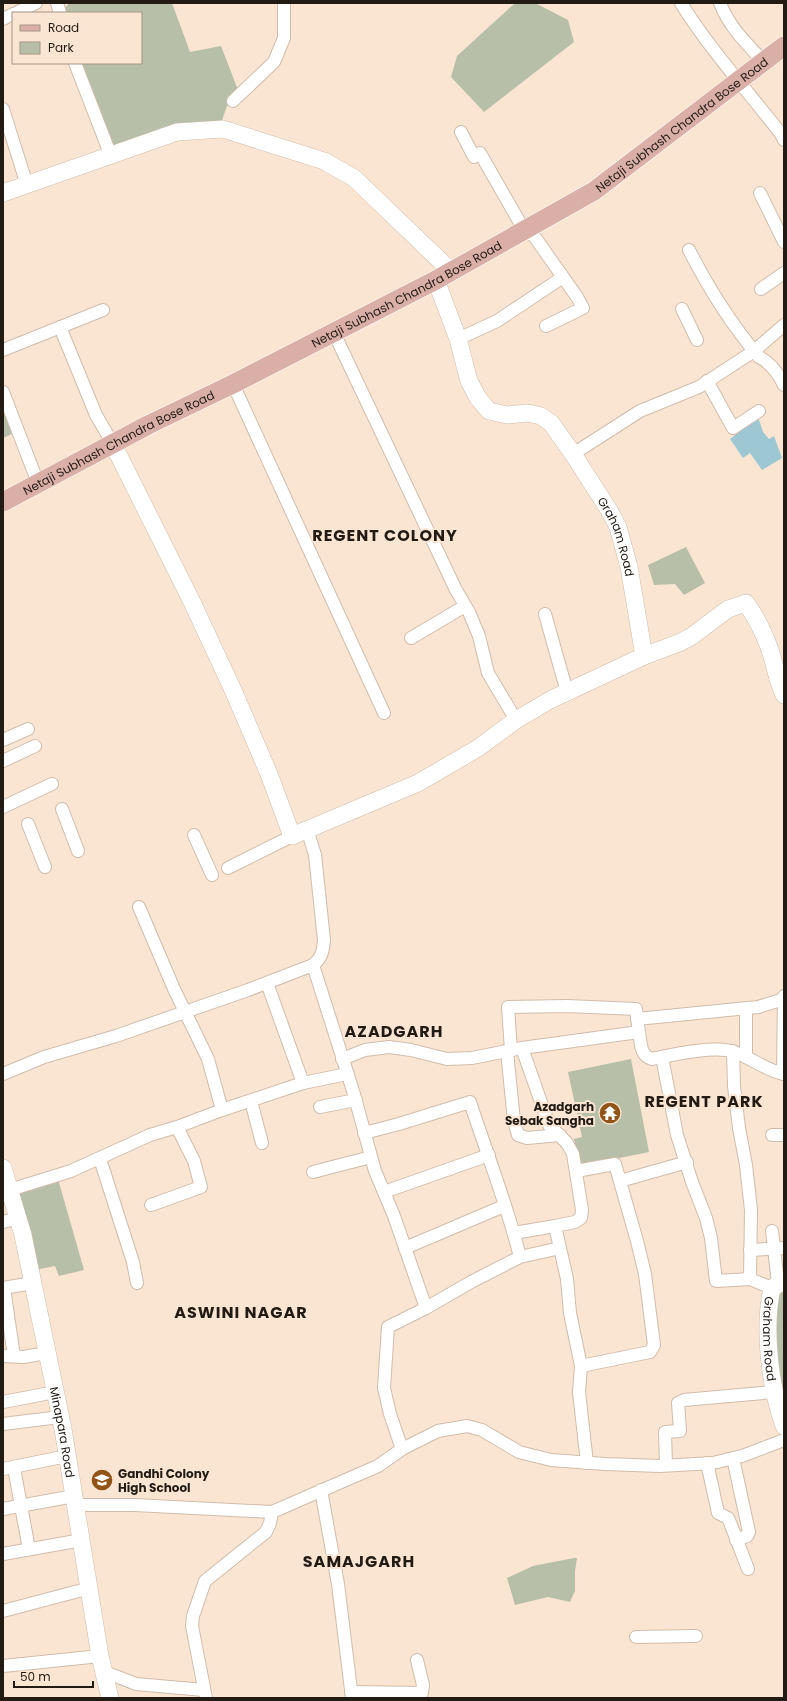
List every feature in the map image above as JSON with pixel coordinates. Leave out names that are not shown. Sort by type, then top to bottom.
[{"type":"main road","name":"Netaji Subhash Chandra Bose Road","points":[[3,502],[148,425],[233,384],[444,276],[594,191],[784,46]]},
{"type":"street","points":[[18,12],[36,3]]},
{"type":"street","points":[[233,101],[274,62],[284,38],[284,3]]},
{"type":"street","points":[[681,3],[698,30],[739,80],[784,140]]},
{"type":"street","points":[[720,3],[725,15],[738,34],[764,62]]},
{"type":"street","points":[[75,64],[111,156]]},
{"type":"street","points":[[3,109],[27,185]]},
{"type":"street","points":[[3,193],[177,132],[224,129],[328,163],[354,178],[444,276]]},
{"type":"street","points":[[461,132],[474,156],[480,153],[524,230],[534,236],[584,308],[546,326]]},
{"type":"street","points":[[760,193],[784,242]]},
{"type":"street","points":[[689,250],[705,282],[728,318],[759,358],[764,360],[776,371],[784,383]]},
{"type":"street","points":[[761,289],[784,273]]},
{"type":"street","name":"Graham Road","points":[[444,276],[469,382],[478,398],[490,411],[507,415],[528,413],[541,416],[551,423],[609,510],[618,528],[629,567],[644,656]]},
{"type":"street","points":[[458,339],[497,321],[563,277]]},
{"type":"street","points":[[682,309],[697,340]]},
{"type":"street","points":[[3,350],[103,310]]},
{"type":"street","points":[[573,454],[640,411],[699,387],[754,351],[784,325]]},
{"type":"street","points":[[3,1074],[44,1057],[116,1036],[186,1013],[313,965],[319,960],[323,951],[324,940],[315,855],[300,833],[269,774],[233,690],[192,602],[113,444],[96,415],[60,327]]},
{"type":"street","points":[[334,333],[479,636],[488,673],[516,720]]},
{"type":"street","points":[[707,381],[733,428],[759,412]]},
{"type":"street","points":[[233,384],[384,713]]},
{"type":"street","points":[[3,392],[38,483]]},
{"type":"street","points":[[228,868],[300,833],[418,783],[478,748],[516,720],[550,700],[644,656],[692,636],[728,609],[746,602],[757,618],[770,651],[784,695]]},
{"type":"street","points":[[411,638],[465,606]]},
{"type":"street","points":[[545,614],[568,692]]},
{"type":"street","points":[[3,740],[28,729]]},
{"type":"street","points":[[3,761],[35,746]]},
{"type":"street","points":[[3,807],[52,784]]},
{"type":"street","points":[[62,809],[78,851]]},
{"type":"street","points":[[28,824],[45,867]]},
{"type":"street","points":[[194,835],[212,875]]},
{"type":"street","points":[[139,907],[208,1059],[222,1110]]},
{"type":"street","points":[[313,965],[356,1100],[375,1171],[405,1248],[426,1308]]},
{"type":"street","points":[[267,983],[303,1083]]},
{"type":"street","points":[[560,1136],[527,1138],[518,1135],[514,1121],[514,1050],[508,1007],[567,1006],[632,1008],[636,1009],[643,1054],[647,1058],[652,1059],[722,1048],[746,1057],[772,1072],[783,1074],[784,996]]},
{"type":"street","points":[[637,1019],[746,1009],[769,1005],[784,999]]},
{"type":"street","points":[[746,1009],[746,1057]]},
{"type":"street","points":[[342,1059],[365,1050],[389,1047],[411,1050],[447,1059],[472,1058],[514,1050],[639,1032]]},
{"type":"street","points":[[514,1050],[531,1070],[544,1114],[549,1125],[568,1143],[573,1154],[582,1210],[581,1218],[575,1222],[514,1233]]},
{"type":"street","points":[[733,1051],[734,1086],[751,1210],[750,1279]]},
{"type":"street","points":[[662,1057],[677,1135],[711,1238],[716,1281],[750,1279],[778,1284],[779,1248],[772,1231]]},
{"type":"street","points":[[7,1191],[71,1171],[150,1135],[177,1127],[222,1110],[303,1083],[347,1074]]},
{"type":"street","points":[[320,1107],[356,1100]]},
{"type":"street","points":[[251,1101],[262,1143]]},
{"type":"street","points":[[364,1133],[470,1102],[489,1155],[504,1206],[514,1233],[520,1257]]},
{"type":"street","points":[[151,1205],[201,1188],[194,1161],[177,1127]]},
{"type":"street","points":[[384,1192],[489,1155]]},
{"type":"street","points":[[313,1172],[371,1157]]},
{"type":"street","points":[[100,1159],[134,1262],[137,1283]]},
{"type":"street","points":[[620,1181],[687,1162]]},
{"type":"street","points":[[576,1171],[615,1164],[645,1274],[654,1345],[650,1352],[581,1366]]},
{"type":"street","name":"Minapara Road","points":[[3,1168],[11,1220],[33,1283],[75,1500],[100,1656],[110,1698]]},
{"type":"street","points":[[405,1248],[504,1206]]},
{"type":"street","points":[[555,1226],[567,1278],[570,1313],[581,1366],[579,1392],[587,1463]]},
{"type":"street","points":[[402,1449],[390,1414],[384,1388],[388,1327],[520,1257],[560,1248]]},
{"type":"street","points":[[750,1250],[779,1248]]},
{"type":"street","points":[[33,1283],[3,1288],[8,1356],[47,1353]]},
{"type":"street","name":"Graham Road","points":[[778,1284],[768,1318],[774,1392],[784,1426]]},
{"type":"street","points":[[3,1402],[55,1392]]},
{"type":"street","points":[[666,1466],[665,1432],[680,1431],[678,1403],[684,1400],[774,1392]]},
{"type":"street","points":[[3,1424],[60,1417]]},
{"type":"street","points":[[3,1509],[75,1500],[135,1506],[272,1512],[378,1466],[402,1449],[438,1431],[466,1426],[482,1430],[519,1452],[551,1460],[587,1463],[666,1466],[707,1463],[733,1458],[784,1440]]},
{"type":"street","points":[[29,1549],[21,1506],[8,1468],[67,1456]]},
{"type":"street","points":[[733,1458],[749,1532],[747,1536],[736,1540]]},
{"type":"street","points":[[707,1463],[718,1513],[728,1518],[748,1569]]},
{"type":"street","points":[[321,1490],[338,1584],[352,1695],[422,1693],[423,1685],[417,1660]]},
{"type":"street","points":[[105,1672],[136,1684],[174,1693],[205,1694],[192,1626],[193,1616],[205,1581],[266,1532],[270,1523],[272,1512]]},
{"type":"street","points":[[3,1554],[82,1540]]},
{"type":"street","points":[[3,1611],[90,1588]]},
{"type":"street","points":[[636,1637],[696,1636]]},
{"type":"street","points":[[3,1666],[100,1656]]},
{"type":"green space","points":[[70,3],[172,3],[190,52],[221,46],[238,90],[229,102],[221,124],[109,155],[77,64],[142,64],[142,12],[64,12],[63,9]]},
{"type":"green space","points":[[515,3],[535,3],[568,20],[574,42],[484,112],[451,77],[457,56]]},
{"type":"green space","points":[[3,398],[16,432],[3,438]]},
{"type":"green space","points":[[686,547],[705,583],[684,595],[675,584],[654,585],[648,565]]},
{"type":"green space","points":[[631,1059],[649,1152],[580,1166],[574,1139],[582,1137],[568,1072]]},
{"type":"green space","points":[[58,1179],[84,1270],[59,1276],[55,1266],[35,1270],[19,1193]]},
{"type":"green space","points":[[777,1282],[784,1282],[784,1419],[772,1381]]},
{"type":"green space","points":[[577,1558],[575,1571],[575,1591],[570,1602],[548,1597],[515,1605],[507,1578],[533,1566]]},
{"type":"water","points":[[758,417],[763,432],[769,439],[774,436],[782,458],[762,470],[750,453],[743,458],[730,439]]},
{"type":"place","name":"Azadgarh Sebak Sangha","points":[[610,1113]]},
{"type":"place","name":"Gandhi Colony High School","points":[[102,1480]]},
{"type":"district","name":"REGENT COLONY","points":[[385,535]]},
{"type":"district","name":"AZADGARH","points":[[394,1031]]},
{"type":"district","name":"REGENT PARK","points":[[704,1101]]},
{"type":"district","name":"ASWINI NAGAR","points":[[241,1312]]},
{"type":"district","name":"SAMAJGARH","points":[[359,1561]]}]
